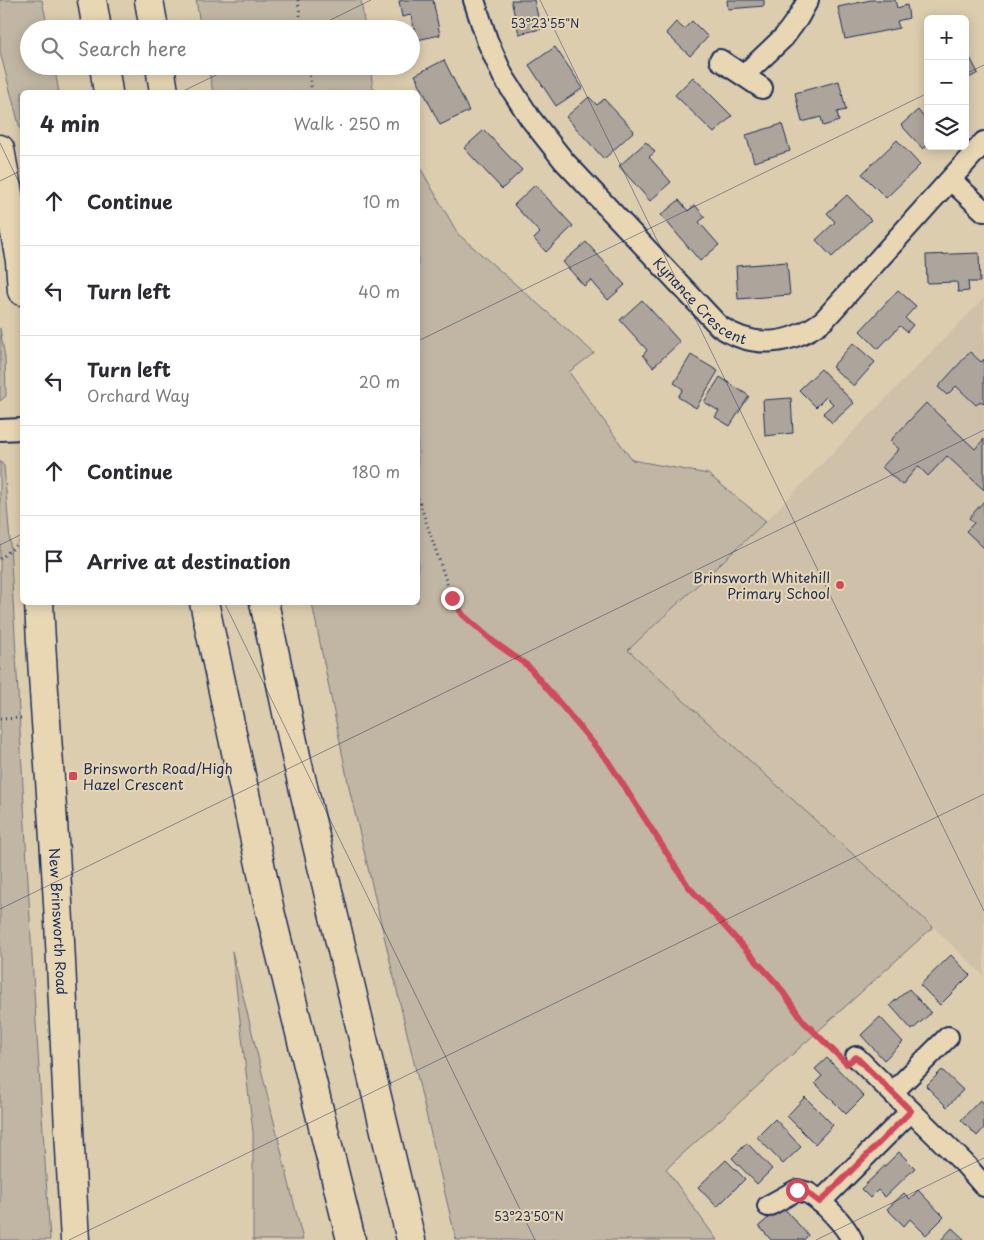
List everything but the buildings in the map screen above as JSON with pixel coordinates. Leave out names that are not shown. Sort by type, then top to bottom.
[{"type":"main road","points":[[92,0],[95,20]]},
{"type":"main road","points":[[149,0],[152,20]]},
{"type":"main road","points":[[105,75],[108,90]]},
{"type":"main road","points":[[161,75],[164,90]]},
{"type":"main road","points":[[0,149],[20,262]]},
{"type":"main road","name":"New Brinsworth Road","points":[[39,605],[60,940],[75,1240]]},
{"type":"main road","points":[[205,605],[270,911],[351,1240]]},
{"type":"main road","points":[[265,605],[297,761],[411,1240]]},
{"type":"street","name":"Kynance Crescent","points":[[474,0],[487,40],[503,76],[530,118],[571,168],[719,326],[731,334],[745,339],[776,342],[793,338],[811,330],[838,306],[984,142]]},
{"type":"street","points":[[744,75],[784,37],[808,0]]},
{"type":"street","points":[[720,60],[762,88]]},
{"type":"street","points":[[951,180],[984,211]]},
{"type":"street","points":[[0,430],[20,428]]},
{"type":"street","points":[[893,1092],[948,1037]]},
{"type":"street","points":[[856,1057],[964,1163],[984,1186]]},
{"type":"street","points":[[820,1202],[911,1111]]},
{"type":"street","points":[[768,1206],[797,1190],[808,1193],[820,1202],[848,1232],[852,1240]]},
{"type":"path","points":[[298,0],[301,20]]},
{"type":"path","points":[[309,75],[312,90]]},
{"type":"path","points":[[420,504],[452,598],[463,615],[494,642],[528,666],[557,700],[608,761],[688,886],[778,985],[803,1021],[847,1064],[856,1057]]},
{"type":"path","points":[[0,559],[20,543]]},
{"type":"shaded area","points":[[0,0],[42,0],[46,20],[20,20],[20,75],[56,75],[59,90],[20,90],[20,128],[0,52]]},
{"type":"shaded area","points":[[196,0],[361,0],[364,20],[199,20]]},
{"type":"shaded area","points":[[210,75],[371,75],[374,90],[213,90]]},
{"type":"shaded area","points":[[420,168],[458,234],[594,353],[569,372],[632,460],[708,474],[766,521],[628,650],[933,927],[666,1169],[717,1240],[456,1240],[350,792],[312,605],[420,605]]},
{"type":"shaded area","name":"Brinsworth Whitehill Primary School","points":[[984,298],[984,976],[933,927],[628,650],[766,521]]},
{"type":"shaded area","points":[[0,328],[5,358],[6,396],[0,401]]},
{"type":"shaded area","points":[[0,461],[4,466],[10,542],[33,975],[50,1240],[0,1240]]},
{"type":"shaded area","points":[[232,951],[303,1240],[253,1240],[253,1132]]},
{"type":"place","name":"Brinsworth Whitehill Primary School","points":[[840,585]]},
{"type":"place","name":"Brinsworth Road/High Hazel Crescent","points":[[73,776]]},
{"type":"route","points":[[452,598],[463,615],[494,642],[528,666],[608,761],[688,886],[778,985],[803,1021],[847,1064],[856,1057],[911,1111],[820,1202],[808,1193],[797,1190]]}]
